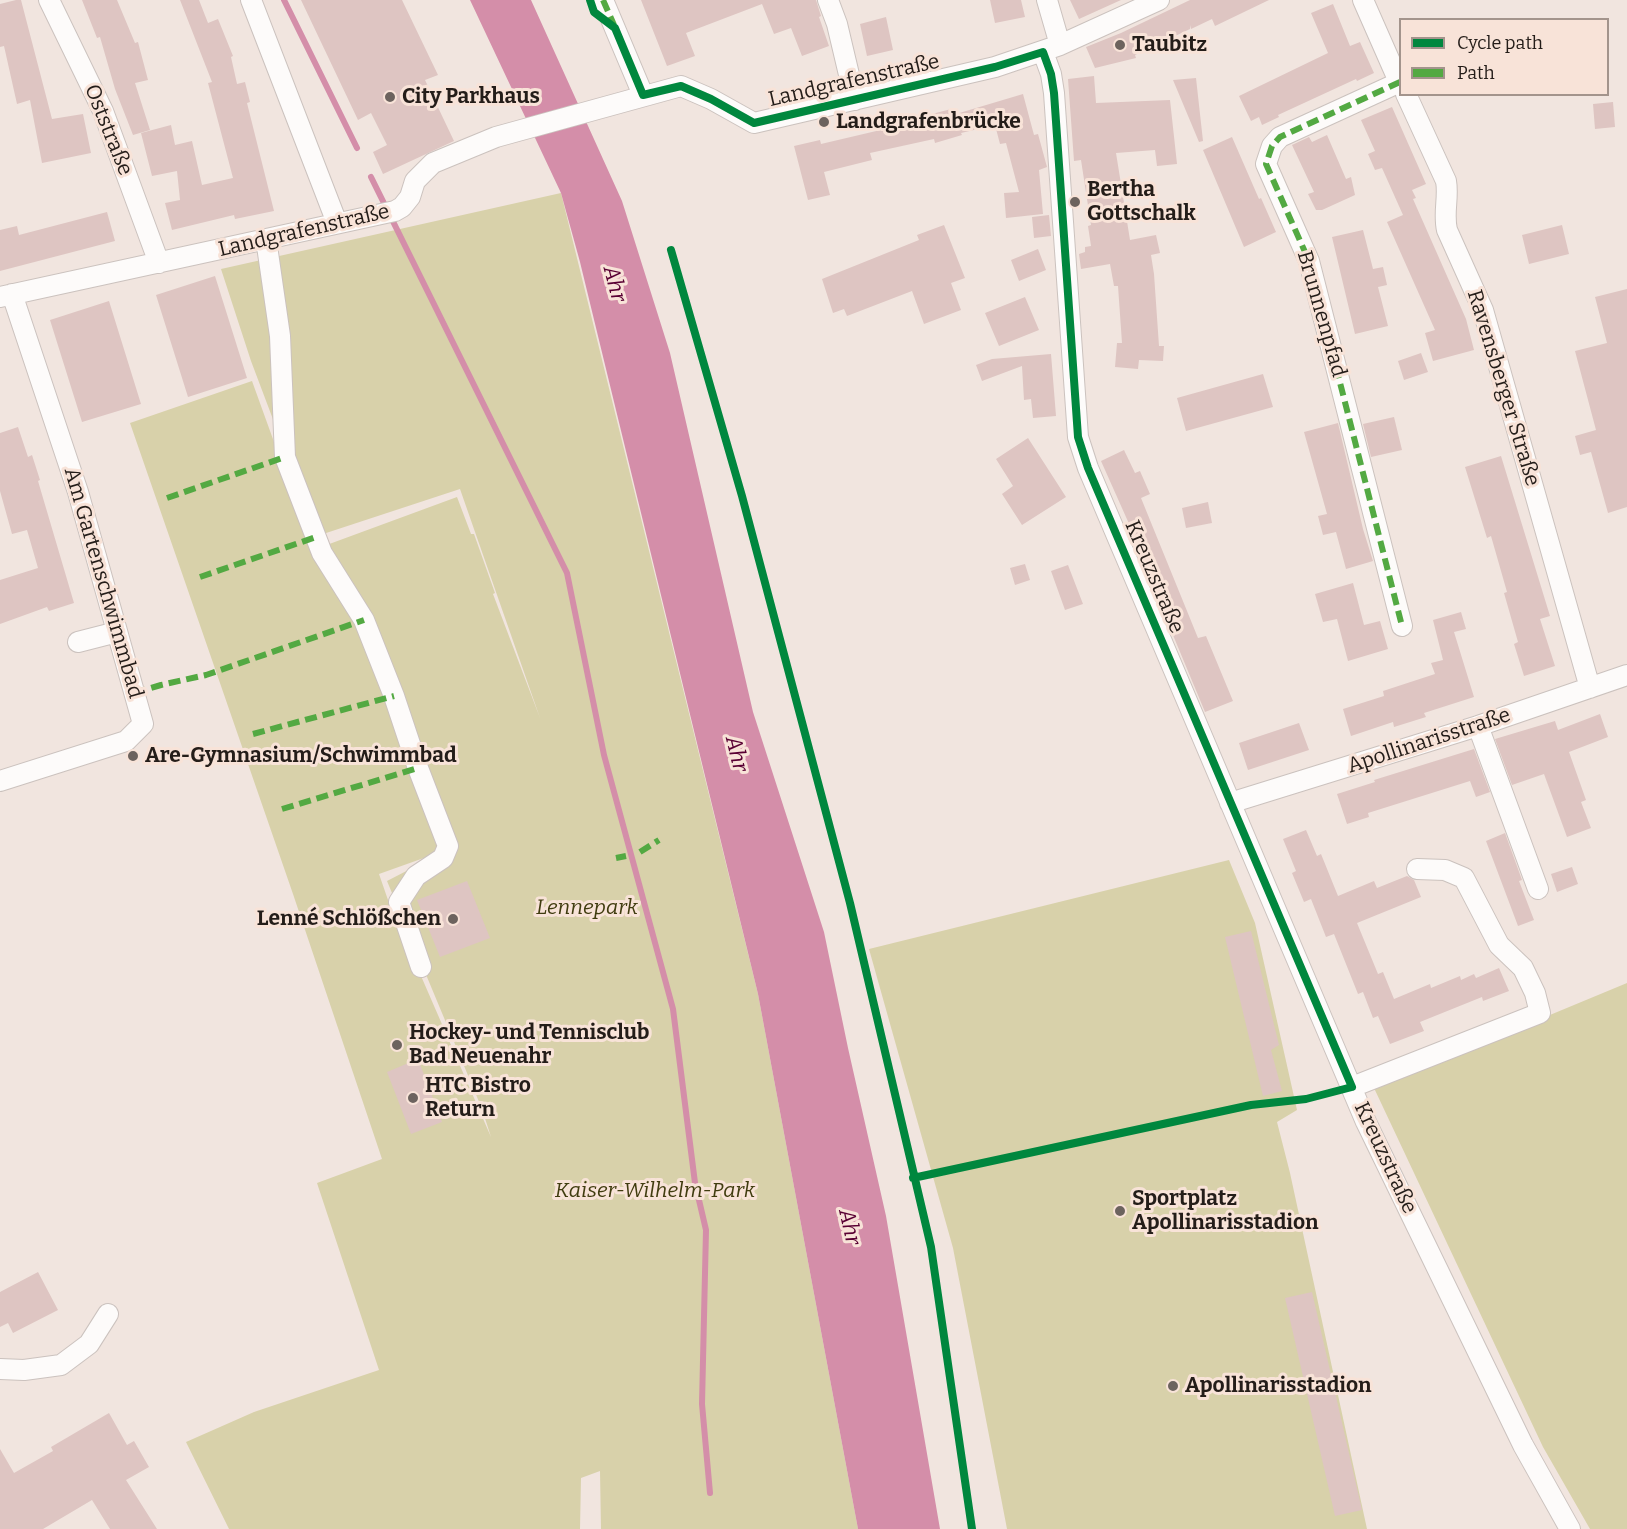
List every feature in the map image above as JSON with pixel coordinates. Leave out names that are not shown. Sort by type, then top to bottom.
[{"type":"street","name":"Oststraße","points":[[49,0],[103,111],[159,263]]},
{"type":"street","points":[[251,0],[337,223]]},
{"type":"street","points":[[603,0],[643,95]]},
{"type":"street","points":[[828,0],[837,24],[855,100]]},
{"type":"street","name":"Kreuzstraße","points":[[1047,0],[1078,436],[1088,468],[1366,1122],[1523,1444],[1570,1529]]},
{"type":"street","name":"Landgrafenstraße","points":[[6,296],[389,212],[402,207],[410,197],[415,181],[433,163],[496,137],[643,95],[681,86],[711,99],[754,123],[995,67],[1052,48],[1159,0]]},
{"type":"street","name":"Ravensberger Straße","points":[[1363,0],[1399,80]]},
{"type":"street","name":"Brunnenpfad","points":[[1399,88],[1280,137],[1272,146],[1266,164],[1309,261],[1402,626]]},
{"type":"street","name":"Ravensberger Straße","points":[[1406,96],[1446,181],[1447,230],[1483,310],[1590,688]]},
{"type":"street","points":[[266,239],[280,336],[285,457],[322,554],[363,620],[394,696],[418,768],[448,846],[443,858],[416,876],[399,902],[421,967]]},
{"type":"street","name":"Am Gartenschwimmbad","points":[[0,781],[126,741],[143,724],[78,492],[6,296]]},
{"type":"street","points":[[78,642],[117,632]]},
{"type":"street","name":"Apollinarisstraße","points":[[1230,803],[1478,726],[1627,675]]},
{"type":"street","points":[[1478,726],[1538,889]]},
{"type":"street","points":[[1352,1088],[1540,1013],[1535,993],[1523,968],[1499,945],[1464,878],[1445,870],[1417,869]]},
{"type":"street","points":[[0,1369],[24,1370],[61,1365],[88,1344],[108,1314]]},
{"type":"green space","points":[[561,193],[758,994],[858,1529],[601,1529],[600,1471],[581,1478],[580,1529],[229,1529],[186,1442],[254,1412],[379,1370],[317,1183],[382,1159],[130,423],[252,381],[313,550],[457,497],[471,534],[474,534],[495,593],[493,594],[540,718],[460,489],[317,536],[251,361],[221,269]],"holes":[[[449,849],[387,881],[482,1109],[491,1137],[388,900],[379,874]]]},
{"type":"green space","name":"Sportplatz Apollinarisstadion","points":[[1229,860],[1255,923],[1297,1110],[1277,1122],[1367,1529],[1007,1529],[953,1248],[869,949]]},
{"type":"green space","points":[[1627,983],[1627,1529],[1590,1529],[1543,1447],[1374,1088]]},
{"type":"water","name":"Ahr","points":[[470,0],[531,0],[622,201],[670,353],[753,712],[824,932],[886,1216],[940,1529],[858,1529],[758,994],[580,262],[561,193]]},
{"type":"building","points":[[21,0],[52,119],[83,114],[91,153],[42,163],[30,100],[17,104],[4,46],[0,47],[0,4]]},
{"type":"building","points":[[82,0],[117,0],[135,43],[138,42],[148,80],[135,83],[150,130],[133,135],[115,89],[100,37],[97,38]]},
{"type":"building","points":[[180,0],[199,0],[208,23],[218,19],[233,56],[231,57],[237,84],[245,82],[250,102],[247,103],[274,211],[235,219],[234,215],[172,230],[165,203],[180,200],[177,171],[152,176],[141,133],[171,125],[175,145],[192,141],[202,185],[233,178],[208,83],[212,82]]},
{"type":"building","name":"City Parkhaus","points":[[301,0],[402,0],[438,75],[425,80],[454,141],[383,174],[373,152],[387,145],[371,113],[358,120]]},
{"type":"building","points":[[641,0],[816,0],[829,46],[802,56],[791,28],[774,34],[762,4],[686,33],[695,56],[667,66]]},
{"type":"building","points":[[990,0],[1021,0],[1025,17],[995,23]]},
{"type":"building","points":[[1070,0],[1121,0],[1079,19]]},
{"type":"building","points":[[1190,0],[1269,0],[1215,26],[1212,19],[1191,29],[1190,25],[1190,29],[1135,55],[1136,58],[1095,68],[1086,47]]},
{"type":"building","points":[[1333,4],[1350,46],[1360,42],[1374,73],[1278,115],[1279,117],[1262,125],[1259,117],[1251,121],[1239,96],[1328,53],[1311,13]]},
{"type":"building","points":[[886,17],[893,50],[867,56],[860,24]]},
{"type":"building","points":[[1094,76],[1096,103],[1170,100],[1177,164],[1157,166],[1155,150],[1116,153],[1130,240],[1156,235],[1160,253],[1151,255],[1159,346],[1164,346],[1163,361],[1139,360],[1138,369],[1115,367],[1117,343],[1122,343],[1118,286],[1114,286],[1110,264],[1081,269],[1079,254],[1085,252],[1085,247],[1091,246],[1088,226],[1091,225],[1081,160],[1074,161],[1068,79]]},
{"type":"building","points":[[1196,78],[1203,141],[1199,142],[1173,80]]},
{"type":"building","points":[[1023,94],[1034,135],[1038,134],[1047,167],[1039,170],[1043,214],[1006,218],[1004,193],[1019,192],[1006,143],[1000,144],[995,125],[961,133],[962,135],[935,143],[934,139],[870,153],[872,160],[824,172],[830,195],[808,200],[794,146],[820,140],[821,144],[889,128],[888,122],[909,118],[909,120],[955,108],[956,114]]},
{"type":"building","points":[[1613,102],[1615,127],[1595,129],[1593,104]]},
{"type":"building","points":[[1392,107],[1426,184],[1412,190],[1416,198],[1413,199],[1466,319],[1474,350],[1433,361],[1425,333],[1435,330],[1387,222],[1403,215],[1382,168],[1375,170],[1368,154],[1375,151],[1361,120]]},
{"type":"building","points":[[1327,135],[1346,179],[1351,177],[1355,195],[1322,210],[1316,210],[1308,194],[1314,192],[1292,145],[1309,137],[1312,142]]},
{"type":"building","points":[[1232,137],[1276,232],[1244,247],[1203,150]]},
{"type":"building","points":[[107,212],[115,241],[0,271],[0,230],[17,226],[19,235]]},
{"type":"building","points":[[1049,215],[1051,236],[1034,238],[1032,217]]},
{"type":"building","points":[[944,225],[965,278],[951,283],[961,310],[924,324],[912,291],[847,316],[844,309],[833,313],[822,279],[919,240],[917,235]]},
{"type":"building","points":[[1562,225],[1569,254],[1529,264],[1522,235]]},
{"type":"building","points":[[1363,230],[1373,269],[1383,267],[1387,285],[1378,287],[1388,326],[1355,334],[1332,237]]},
{"type":"building","points":[[1038,249],[1046,270],[1019,281],[1011,260]]},
{"type":"building","points":[[215,276],[247,378],[188,397],[156,295]]},
{"type":"building","points":[[1627,289],[1627,507],[1608,513],[1591,452],[1580,455],[1575,436],[1596,430],[1575,351],[1607,343],[1595,297]]},
{"type":"building","points":[[1025,297],[1039,330],[999,346],[985,313]]},
{"type":"building","points":[[109,301],[141,404],[82,422],[50,320]]},
{"type":"building","points":[[1421,353],[1428,372],[1404,380],[1398,361]]},
{"type":"building","points":[[1051,354],[1056,416],[1033,418],[1031,399],[1024,400],[1022,366],[982,381],[976,365],[992,359]]},
{"type":"building","points":[[1263,374],[1273,407],[1186,431],[1177,398]]},
{"type":"building","points":[[1394,417],[1402,450],[1371,457],[1363,424]]},
{"type":"building","points":[[1338,423],[1363,529],[1373,561],[1346,569],[1336,532],[1323,535],[1318,516],[1327,514],[1304,432]]},
{"type":"building","points":[[18,427],[28,457],[32,455],[40,480],[38,481],[74,603],[49,611],[47,607],[0,624],[0,580],[38,568],[27,530],[12,534],[0,491],[0,433]]},
{"type":"building","points":[[1028,438],[1066,497],[1022,525],[1002,494],[1013,486],[996,459]]},
{"type":"building","points":[[1124,450],[1135,473],[1140,471],[1150,494],[1141,498],[1198,638],[1206,636],[1233,701],[1205,712],[1128,527],[1130,526],[1101,461]]},
{"type":"building","points":[[1501,456],[1550,616],[1540,619],[1555,666],[1524,676],[1514,644],[1518,642],[1504,593],[1507,592],[1491,536],[1487,538],[1465,467]]},
{"type":"building","points":[[1208,502],[1212,523],[1186,528],[1182,508]]},
{"type":"building","points":[[1025,564],[1030,580],[1015,585],[1010,568]]},
{"type":"building","points":[[1068,565],[1083,604],[1065,610],[1051,571]]},
{"type":"building","points":[[1353,583],[1364,625],[1380,621],[1388,649],[1348,661],[1337,619],[1323,622],[1315,594]]},
{"type":"building","points":[[1461,612],[1466,629],[1454,632],[1474,697],[1424,713],[1426,717],[1394,727],[1393,722],[1351,736],[1343,709],[1384,696],[1383,691],[1435,674],[1431,663],[1443,660],[1433,620]]},
{"type":"building","points":[[1600,714],[1608,737],[1569,752],[1586,800],[1581,802],[1591,828],[1567,837],[1544,774],[1512,785],[1495,739],[1555,721],[1558,730]]},
{"type":"building","points":[[1299,723],[1309,750],[1248,770],[1239,743]]},
{"type":"building","points":[[1474,749],[1490,792],[1476,797],[1470,781],[1368,813],[1369,817],[1347,824],[1337,794]]},
{"type":"building","points":[[1306,830],[1317,856],[1321,854],[1338,896],[1374,881],[1377,888],[1407,876],[1414,880],[1421,897],[1357,923],[1378,974],[1383,972],[1394,999],[1430,984],[1431,988],[1460,976],[1461,980],[1474,974],[1476,978],[1499,968],[1509,991],[1483,1001],[1482,997],[1420,1022],[1424,1031],[1390,1044],[1378,1016],[1373,1018],[1363,992],[1358,994],[1334,934],[1326,937],[1311,899],[1304,902],[1292,873],[1296,871],[1283,839]]},
{"type":"building","points":[[1505,833],[1522,880],[1519,881],[1534,920],[1518,926],[1486,841]]},
{"type":"building","points":[[1572,867],[1578,884],[1557,892],[1551,874]]},
{"type":"building","name":"Lenné Schlößchen","points":[[467,881],[490,938],[440,957],[417,900]]},
{"type":"building","points":[[1251,931],[1279,1045],[1271,1050],[1282,1091],[1263,1096],[1225,937]]},
{"type":"building","points":[[418,1059],[442,1122],[411,1134],[387,1072]]},
{"type":"building","points":[[38,1272],[58,1310],[13,1333],[8,1323],[0,1327],[0,1292]]},
{"type":"building","points":[[1312,1292],[1362,1510],[1335,1516],[1285,1298]]},
{"type":"building","points":[[109,1413],[127,1445],[134,1441],[149,1467],[126,1480],[157,1529],[110,1529],[92,1500],[43,1529],[0,1529],[0,1449],[14,1473],[53,1451],[51,1447]]},
{"type":"waterway","points":[[284,0],[357,148]]},
{"type":"waterway","points":[[371,177],[567,573],[604,755],[673,1009],[695,1183],[706,1230],[702,1404],[710,1493]]},
{"type":"marked path","points":[[603,0],[614,25]]},
{"type":"marked path","points":[[1399,82],[1280,137],[1272,146],[1266,164],[1309,261],[1402,626]]},
{"type":"marked path","points":[[167,498],[285,457]]},
{"type":"marked path","points":[[200,577],[316,537]]},
{"type":"marked path","points":[[134,693],[206,675],[364,620]]},
{"type":"marked path","points":[[253,734],[394,696]]},
{"type":"marked path","points":[[282,809],[418,768]]},
{"type":"marked path","points":[[640,852],[659,840]]},
{"type":"marked path","points":[[616,858],[626,856]]},
{"type":"cycle path","points":[[590,0],[594,12],[615,28],[643,95],[681,86],[711,99],[754,123],[995,67],[1043,52],[1051,74],[1054,93],[1078,437],[1088,468],[1352,1087],[1306,1099],[1251,1105],[913,1178]]},
{"type":"cycle path","points":[[671,250],[742,496],[850,903],[931,1247],[972,1529]]},
{"type":"place","name":"Taubitz","points":[[1120,45]]},
{"type":"place","name":"City Parkhaus","points":[[390,97]]},
{"type":"place","name":"Landgrafenbrücke","points":[[824,122]]},
{"type":"place","name":"Bertha Gottschalk","points":[[1075,202]]},
{"type":"place","name":"Are-Gymnasium/Schwimmbad","points":[[133,756]]},
{"type":"place","name":"Lenné Schlößchen","points":[[453,919]]},
{"type":"place","name":"Hockey- und Tennisclub Bad Neuenahr","points":[[397,1045]]},
{"type":"place","name":"HTC Bistro Return","points":[[413,1098]]},
{"type":"place","name":"Sportplatz Apollinarisstadion","points":[[1120,1211]]},
{"type":"place","name":"Apollinarisstadion","points":[[1173,1386]]},
{"type":"park label","name":"Lennepark","points":[[587,908]]},
{"type":"park label","name":"Kaiser-Wilhelm-Park","points":[[655,1191]]}]
